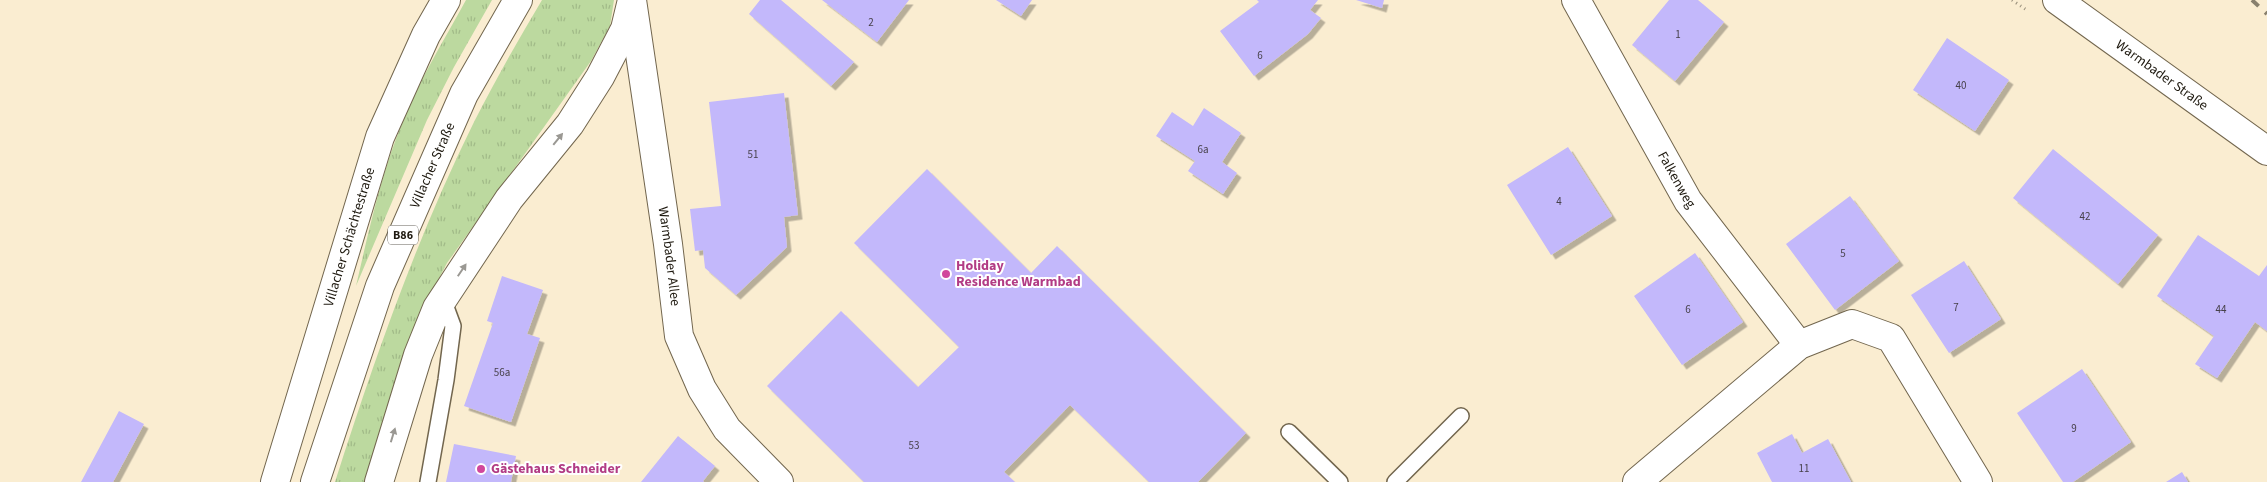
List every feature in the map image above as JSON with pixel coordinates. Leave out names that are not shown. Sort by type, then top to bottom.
[{"type":"street","name":"Villacher Schächtestraße","points":[[275,482],[380,137],[426,36],[446,0]]},
{"type":"street","name":"Villacher Straße","points":[[314,482],[380,286],[464,94],[518,0]]},
{"type":"street","points":[[379,482],[418,355],[443,299],[509,199],[570,124],[600,77],[626,30],[632,0]]},
{"type":"street","name":"Warmbader Allee","points":[[632,0],[668,244],[679,336],[702,389],[727,429],[779,482]]},
{"type":"street","name":"Falkenweg","points":[[1576,0],[1688,201],[1798,345]]},
{"type":"street","name":"Warmbader Straße","points":[[2057,0],[2267,151]]},
{"type":"street","points":[[1638,482],[1798,345],[1852,324],[1891,338],[1978,482]]},
{"type":"lane","points":[[428,482],[445,388],[453,326],[443,299]]},
{"type":"lane","points":[[1396,482],[1461,416]]},
{"type":"lane","points":[[1289,432],[1340,482]]},
{"type":"green space","points":[[466,0],[492,0],[454,67],[427,120],[356,286],[376,202],[395,141],[417,90]]},
{"type":"green space","points":[[542,0],[614,0],[610,26],[591,61],[447,263],[421,314],[365,482],[335,482],[365,390],[398,299],[453,165],[474,122]]},
{"type":"building","points":[[760,0],[781,0],[854,62],[831,86],[749,14]]},
{"type":"building","points":[[822,0],[909,0],[877,42]]},
{"type":"building","points":[[996,0],[1032,0],[1021,16]]},
{"type":"building","points":[[1257,0],[1318,0],[1310,10],[1321,18],[1308,34],[1254,76],[1220,31],[1259,2]]},
{"type":"building","points":[[1356,0],[1384,0],[1382,8]]},
{"type":"building","points":[[1669,0],[1698,0],[1724,22],[1675,81],[1632,45]]},
{"type":"building","points":[[1947,38],[2009,80],[1975,131],[1913,90]]},
{"type":"building","points":[[784,93],[798,215],[784,217],[787,247],[736,295],[705,268],[703,250],[695,251],[690,209],[721,206],[709,102]]},
{"type":"building","points":[[1204,108],[1241,133],[1222,162],[1237,173],[1223,194],[1188,171],[1195,161],[1156,136],[1172,112],[1193,126]]},
{"type":"building","points":[[1568,147],[1612,216],[1551,255],[1507,185]]},
{"type":"building","points":[[2053,149],[2158,235],[2118,284],[2013,198]]},
{"type":"building","points":[[927,169],[1031,273],[1057,246],[1246,433],[1198,482],[1149,482],[1070,405],[1004,472],[1015,482],[864,482],[767,386],[841,311],[918,387],[959,347],[854,243]]},
{"type":"building","points":[[1850,196],[1899,261],[1835,310],[1786,244]]},
{"type":"building","points":[[2198,235],[2259,276],[2267,265],[2267,331],[2255,322],[2217,378],[2195,364],[2214,336],[2157,296]]},
{"type":"building","points":[[1695,253],[1743,322],[1682,365],[1634,296]]},
{"type":"building","points":[[1964,261],[2001,319],[1949,353],[1911,295]]},
{"type":"building","points":[[502,276],[543,290],[527,334],[540,338],[511,422],[464,406],[493,323],[487,321]]},
{"type":"building","points":[[2082,369],[2131,442],[2073,482],[2063,482],[2017,413]]},
{"type":"building","points":[[119,411],[144,424],[113,482],[81,482]]},
{"type":"building","points":[[1792,434],[1802,453],[1828,439],[1851,482],[1772,482],[1757,453]]},
{"type":"building","points":[[678,436],[715,466],[704,482],[641,482]]},
{"type":"building","name":"Gästehaus Schneider","points":[[454,444],[516,456],[511,482],[446,482]]},
{"type":"building","points":[[2182,472],[2188,482],[2166,482]]},
{"type":"railway","points":[[2252,0],[2267,14]]},
{"type":"place","name":"Holiday Residence Warmbad","points":[[946,274]]},
{"type":"place","name":"Gästehaus Schneider","points":[[481,469]]}]
